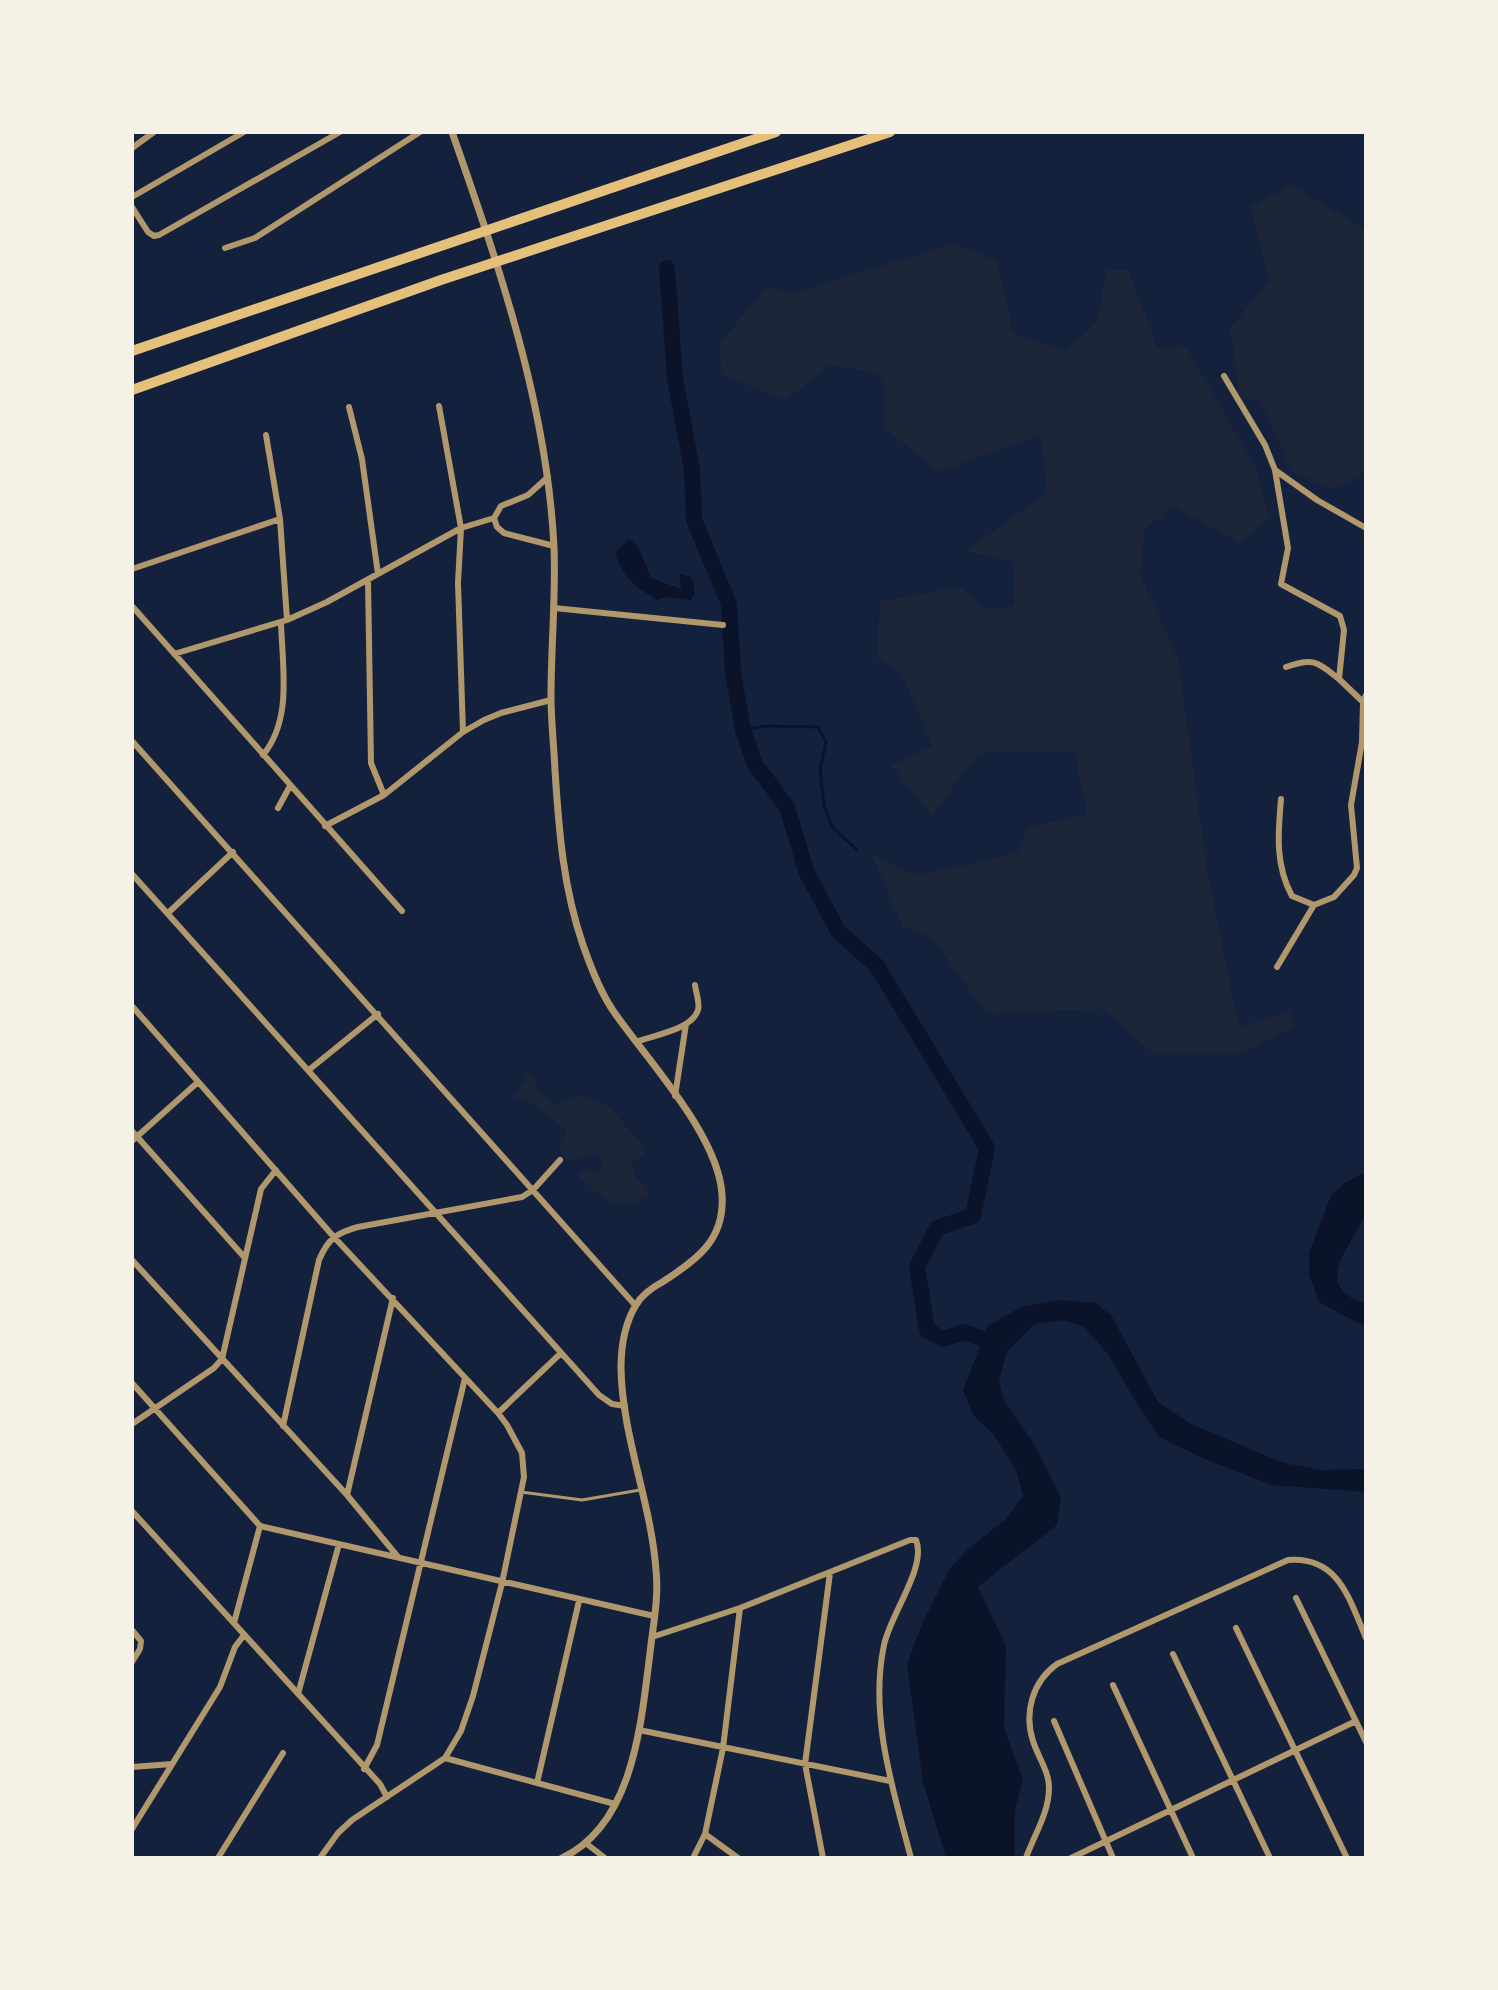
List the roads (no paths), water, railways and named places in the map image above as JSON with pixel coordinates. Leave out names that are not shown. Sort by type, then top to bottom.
[{"type":"highway","points":[[132,351],[776,132]]},
{"type":"highway","points":[[132,390],[441,280],[543,249],[890,132]]},
{"type":"street","points":[[132,148],[154,132]]},
{"type":"street","points":[[132,197],[244,132]]},
{"type":"street","points":[[132,207],[148,232],[159,235],[340,132]]},
{"type":"street","points":[[225,248],[255,238],[420,132]]},
{"type":"street","points":[[452,132],[481,214],[523,353],[548,477],[554,546],[551,700],[560,850],[571,908],[601,990],[712,1154],[722,1191],[719,1227],[706,1250],[650,1289],[635,1305],[621,1352],[625,1406],[656,1567],[652,1637],[639,1730],[628,1774],[615,1804],[597,1833],[587,1844],[562,1858]]},
{"type":"street","points":[[1224,376],[1265,445],[1275,470],[1288,548],[1281,584],[1340,616],[1344,630],[1339,679]]},
{"type":"street","points":[[439,406],[461,528],[458,583],[463,732]]},
{"type":"street","points":[[349,407],[362,459],[378,574]]},
{"type":"street","points":[[263,755],[273,743],[282,719],[284,621],[280,519],[266,435]]},
{"type":"street","points":[[1275,470],[1317,500],[1366,528]]},
{"type":"street","points":[[174,654],[284,621],[368,580],[461,528],[494,518],[501,506],[528,495],[548,477]]},
{"type":"street","points":[[494,518],[497,527],[504,533],[554,546]]},
{"type":"street","points":[[132,569],[280,519]]},
{"type":"street","points":[[368,580],[371,763],[384,795]]},
{"type":"street","points":[[132,606],[402,911]]},
{"type":"street","points":[[554,608],[723,625]]},
{"type":"street","points":[[1277,967],[1314,905],[1334,897],[1357,868],[1351,805],[1362,742],[1364,699],[1313,661],[1286,667]]},
{"type":"street","points":[[325,826],[384,795],[463,732],[501,713],[551,700]]},
{"type":"street","points":[[132,741],[635,1305]]},
{"type":"street","points":[[278,808],[290,786]]},
{"type":"street","points":[[1281,799],[1278,854],[1288,889],[1292,896],[1314,905]]},
{"type":"street","points":[[168,913],[233,852]]},
{"type":"street","points":[[132,874],[439,1213],[561,1353],[605,1400],[625,1406]]},
{"type":"street","points":[[636,1042],[686,1024],[697,1012],[695,985]]},
{"type":"street","points":[[132,1006],[333,1236],[498,1413],[522,1453],[521,1492],[502,1583],[461,1731],[445,1758],[352,1820],[320,1858]]},
{"type":"street","points":[[310,1069],[378,1014]]},
{"type":"street","points":[[675,1096],[686,1024]]},
{"type":"street","points":[[198,1082],[134,1136],[245,1258]]},
{"type":"street","points":[[283,1426],[319,1260],[333,1236],[358,1227],[522,1197],[533,1190],[560,1160]]},
{"type":"street","points":[[132,1424],[214,1368],[222,1359],[261,1189],[276,1170]]},
{"type":"street","points":[[132,1260],[347,1495],[398,1557]]},
{"type":"street","points":[[347,1495],[393,1298]]},
{"type":"street","points":[[498,1413],[561,1353]]},
{"type":"street","points":[[364,1769],[377,1745],[465,1378]]},
{"type":"street","points":[[132,1383],[260,1526],[654,1616]]},
{"type":"street","points":[[132,1511],[380,1784],[387,1797]]},
{"type":"street","points":[[234,1624],[260,1526]]},
{"type":"street","points":[[652,1637],[740,1608],[916,1540],[916,1568],[892,1618],[880,1669],[880,1709],[890,1781],[911,1858]]},
{"type":"street","points":[[298,1694],[339,1544]]},
{"type":"street","points":[[1026,1858],[1041,1823],[1049,1791],[1049,1779],[1033,1742],[1030,1711],[1040,1679],[1057,1664],[1288,1560],[1300,1559],[1320,1564],[1336,1576],[1366,1638]]},
{"type":"street","points":[[823,1858],[805,1764],[830,1573]]},
{"type":"street","points":[[1296,1598],[1366,1742]]},
{"type":"street","points":[[537,1783],[579,1601]]},
{"type":"street","points":[[693,1858],[705,1834],[723,1748],[740,1608]]},
{"type":"street","points":[[1236,1628],[1347,1858]]},
{"type":"street","points":[[132,1630],[141,1644],[132,1662]]},
{"type":"street","points":[[132,1829],[220,1687],[235,1647],[244,1635]]},
{"type":"street","points":[[1173,1654],[1270,1858]]},
{"type":"street","points":[[1113,1685],[1193,1858]]},
{"type":"street","points":[[1054,1721],[1113,1858]]},
{"type":"street","points":[[1071,1858],[1356,1721]]},
{"type":"street","points":[[639,1730],[890,1781]]},
{"type":"street","points":[[218,1858],[283,1753]]},
{"type":"street","points":[[445,1758],[615,1804]]},
{"type":"street","points":[[132,1767],[172,1764]]},
{"type":"street","points":[[705,1834],[738,1858]]},
{"type":"street","points":[[587,1844],[605,1858]]},
{"type":"lane","points":[[521,1492],[582,1500],[642,1490]]},
{"type":"waterway","points":[[667,268],[675,378],[692,470],[694,520],[729,604],[733,672],[743,730],[755,764],[787,807],[807,873],[838,931],[877,966],[987,1148],[973,1216],[937,1228],[917,1267],[927,1330],[943,1339],[963,1332],[992,1342]]},
{"type":"waterway","points":[[743,730],[766,726],[818,727],[826,742],[820,770],[824,805],[832,827],[857,850]]}]
